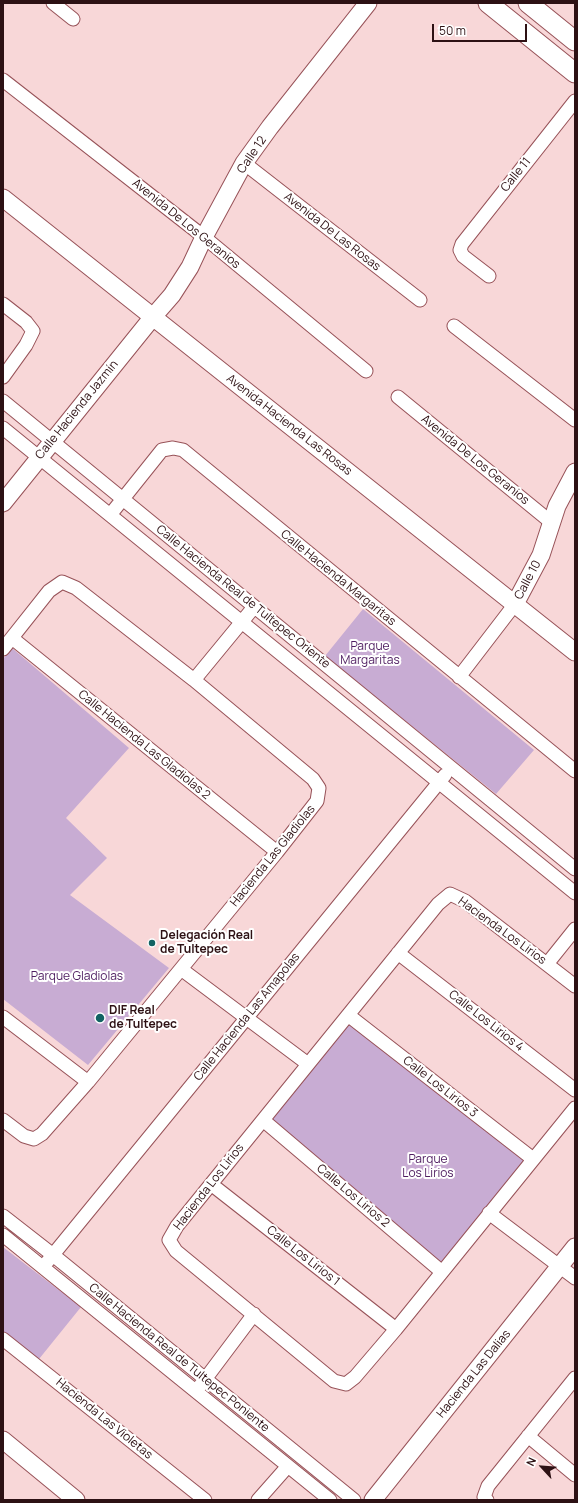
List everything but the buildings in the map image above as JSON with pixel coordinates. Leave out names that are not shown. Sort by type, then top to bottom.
[{"type":"main road","points":[[488,3],[575,73]]},
{"type":"main road","points":[[528,3],[575,41]]},
{"type":"street","points":[[53,3],[73,19]]},
{"type":"street","name":"Calle 12","points":[[152,318],[172,295],[190,267],[204,237],[244,164],[270,127],[368,3]]},
{"type":"street","name":"Avenida De Los Geranios","points":[[3,80],[204,237],[366,371]]},
{"type":"street","name":"Calle 11","points":[[489,276],[463,256],[460,250],[462,244],[575,101]]},
{"type":"street","name":"Avenida De Las Rosas","points":[[244,164],[420,300]]},
{"type":"street","name":"Avenida Hacienda Las Rosas","points":[[3,198],[152,318],[575,652]]},
{"type":"street","points":[[3,304],[26,322],[33,331],[26,345],[3,377]]},
{"type":"street","name":"Calle Hacienda Jazmín","points":[[3,503],[152,318]]},
{"type":"street","points":[[454,326],[575,420]]},
{"type":"street","name":"Avenida De Los Geranios","points":[[398,397],[552,523]]},
{"type":"street","name":"Calle Hacienda Real de Tultepec Oriente","points":[[3,401],[575,869]]},
{"type":"street","points":[[3,428],[575,893]]},
{"type":"street","name":"Calle Hacienda Margaritas","points":[[110,515],[162,450],[173,448],[183,450],[575,771]]},
{"type":"street","name":"Calle 10","points":[[459,677],[515,604],[532,576],[557,506],[575,472]]},
{"type":"street","name":"Hacienda Las Gladiolas","points":[[3,649],[49,591],[62,582],[76,588],[194,680],[313,778],[319,788],[317,801],[277,852],[88,1082],[42,1134],[34,1139],[24,1136],[3,1120]]},
{"type":"street","points":[[194,680],[254,607]]},
{"type":"street","name":"Calle Hacienda Las Gladiolas 2","points":[[12,638],[277,852]]},
{"type":"street","name":"Calle Hacienda Las Amapolas","points":[[44,1266],[451,768]]},
{"type":"street","name":"Hacienda Los Lirios","points":[[575,986],[465,901],[450,894],[438,904],[308,1064],[177,1226],[170,1240],[176,1251],[334,1381],[346,1384],[355,1377],[396,1329],[575,1108]]},
{"type":"street","points":[[547,964],[575,929]]},
{"type":"street","name":"Calle Los Lirios 4","points":[[398,953],[575,1090]]},
{"type":"street","points":[[181,969],[308,1064]]},
{"type":"street","name":"Calle Los Lirios 3","points":[[348,1015],[533,1159]]},
{"type":"street","points":[[3,1017],[88,1082]]},
{"type":"street","name":"Calle Los Lirios 2","points":[[263,1120],[442,1272]]},
{"type":"street","name":"Calle Los Lirios 1","points":[[211,1184],[396,1329]]},
{"type":"street","points":[[489,1213],[575,1278]]},
{"type":"street","name":"Calle Hacienda Real de Tultepec Poniente","points":[[3,1216],[354,1500]]},
{"type":"street","name":"Calle Hacienda Real de Tultepec Poniente","points":[[3,1236],[44,1266],[330,1500]]},
{"type":"street","name":"Hacienda Las Dalias","points":[[373,1500],[575,1247]]},
{"type":"street","points":[[196,1391],[254,1314]]},
{"type":"street","name":"Hacienda Las Violetas","points":[[3,1339],[205,1500]]},
{"type":"street","points":[[487,1500],[484,1497],[488,1486],[575,1378]]},
{"type":"street","points":[[528,1436],[575,1474]]},
{"type":"street","points":[[3,1440],[76,1500]]},
{"type":"street","points":[[258,1500],[288,1466]]},
{"type":"green space","name":"Parque Margaritas","points":[[363,609],[534,750],[496,794],[325,656]]},
{"type":"green space","name":"Parque Gladiolas","points":[[12,648],[129,748],[66,818],[107,858],[70,895],[169,968],[88,1065],[3,999],[3,659]]},
{"type":"green space","name":"Parque Los Lirios","points":[[349,1018],[527,1160],[441,1265],[268,1120]]},
{"type":"green space","points":[[3,1247],[81,1307],[35,1364],[3,1339]]},
{"type":"place","name":"Delegación Real de Tultepec","points":[[152,943]]},
{"type":"place","name":"DIF Real de Tultepec","points":[[100,1018]]}]
